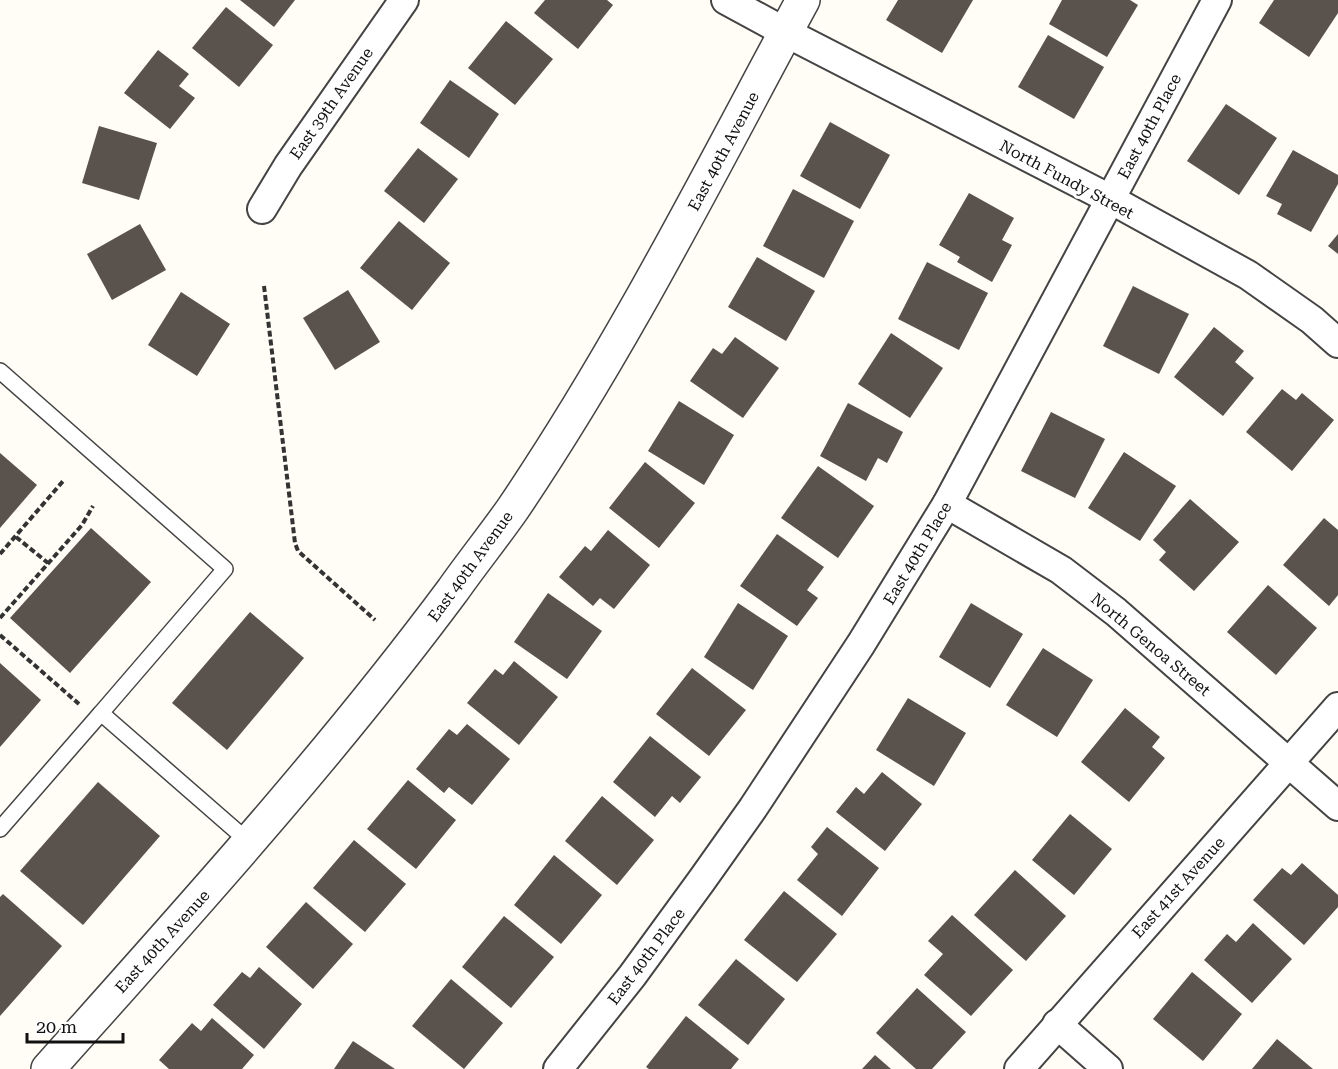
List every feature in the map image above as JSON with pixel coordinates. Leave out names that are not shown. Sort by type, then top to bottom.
[{"type":"street","name":"East 39th Avenue","points":[[262,209],[288,166],[404,0]]},
{"type":"street","name":"North Fundy Street","points":[[726,0],[1110,199],[1248,275],[1312,320],[1338,343]]},
{"type":"street","name":"East 40th Avenue","points":[[48,1069],[315,766],[405,654],[511,511],[643,299],[803,0]]},
{"type":"street","name":"East 40th Place","points":[[568,1066],[753,808],[861,644],[947,504],[1217,0]]},
{"type":"street","name":"North Genoa Street","points":[[947,504],[1061,570],[1116,612],[1338,806]]},
{"type":"street","name":"East 41st Avenue","points":[[1019,1069],[1338,707]]},
{"type":"street","points":[[1057,1024],[1108,1069]]},
{"type":"lane","points":[[0,371],[225,569],[0,829]]},
{"type":"lane","points":[[101,714],[249,842]]},
{"type":"path","points":[[264,286],[295,543],[298,551],[375,620]]},
{"type":"path","points":[[0,554],[64,480]]},
{"type":"path","points":[[0,618],[82,525],[93,506]]},
{"type":"path","points":[[16,537],[48,563]]},
{"type":"path","points":[[0,635],[82,706]]},
{"type":"building","points":[[240,0],[295,0],[274,27]]},
{"type":"building","points":[[545,0],[607,0],[613,5],[578,49],[534,13]]},
{"type":"building","points":[[898,0],[973,0],[942,53],[886,20]]},
{"type":"building","points":[[1062,0],[1130,0],[1138,5],[1107,57],[1049,24]]},
{"type":"building","points":[[1274,0],[1338,0],[1338,13],[1309,57],[1259,23]]},
{"type":"building","points":[[226,7],[273,45],[239,87],[192,48]]},
{"type":"building","points":[[506,21],[553,59],[515,105],[468,68]]},
{"type":"building","points":[[1048,35],[1104,67],[1074,119],[1018,87]]},
{"type":"building","points":[[158,50],[189,74],[179,86],[195,98],[170,129],[124,93]]},
{"type":"building","points":[[450,80],[499,114],[469,158],[420,123]]},
{"type":"building","points":[[1226,104],[1277,138],[1239,195],[1187,161]]},
{"type":"building","points":[[830,122],[890,155],[860,209],[800,176]]},
{"type":"building","points":[[99,126],[157,143],[139,200],[82,183]]},
{"type":"building","points":[[418,148],[458,179],[424,223],[384,191]]},
{"type":"building","points":[[1293,150],[1338,175],[1338,184],[1311,232],[1277,214],[1282,204],[1266,196]]},
{"type":"building","points":[[793,189],[854,221],[824,278],[763,246]]},
{"type":"building","points":[[969,193],[1014,218],[1002,240],[1012,245],[992,282],[957,262],[960,257],[939,245]]},
{"type":"building","points":[[399,221],[450,263],[412,310],[360,268]]},
{"type":"building","points":[[140,224],[166,270],[112,300],[87,254]]},
{"type":"building","points":[[1338,234],[1338,254],[1328,246]]},
{"type":"building","points":[[757,257],[815,291],[786,341],[728,307]]},
{"type":"building","points":[[927,262],[988,293],[959,350],[898,319]]},
{"type":"building","points":[[1133,286],[1189,314],[1159,374],[1103,346]]},
{"type":"building","points":[[348,290],[380,342],[335,370],[303,318]]},
{"type":"building","points":[[181,292],[230,324],[197,376],[148,345]]},
{"type":"building","points":[[1214,327],[1244,351],[1235,362],[1254,378],[1223,416],[1174,377]]},
{"type":"building","points":[[891,333],[943,368],[910,418],[858,384]]},
{"type":"building","points":[[735,337],[779,368],[743,418],[690,381],[713,348],[722,354]]},
{"type":"building","points":[[1282,389],[1296,400],[1302,393],[1334,420],[1292,471],[1246,432]]},
{"type":"building","points":[[679,401],[734,435],[704,485],[648,451]]},
{"type":"building","points":[[848,403],[903,432],[887,463],[878,458],[866,481],[820,456]]},
{"type":"building","points":[[1051,412],[1105,439],[1075,498],[1021,471]]},
{"type":"building","points":[[1124,452],[1176,486],[1140,541],[1088,508]]},
{"type":"building","points":[[0,453],[37,485],[0,528]]},
{"type":"building","points":[[645,462],[695,503],[659,548],[609,508]]},
{"type":"building","points":[[818,466],[874,506],[838,558],[781,518]]},
{"type":"building","points":[[1190,499],[1239,542],[1194,591],[1159,560],[1166,552],[1153,540]]},
{"type":"building","points":[[1324,518],[1338,530],[1338,595],[1329,606],[1283,565]]},
{"type":"building","points":[[91,528],[151,582],[70,673],[10,618]]},
{"type":"building","points":[[608,530],[650,565],[614,609],[600,598],[593,606],[559,577],[585,546],[591,551]]},
{"type":"building","points":[[777,534],[824,567],[807,590],[818,598],[797,626],[740,586]]},
{"type":"building","points":[[1268,585],[1317,628],[1276,675],[1227,632]]},
{"type":"building","points":[[548,593],[602,631],[567,679],[514,642]]},
{"type":"building","points":[[738,603],[788,636],[753,690],[704,657]]},
{"type":"building","points":[[971,603],[1023,634],[990,688],[939,657]]},
{"type":"building","points":[[250,612],[304,658],[227,750],[172,703]]},
{"type":"building","points":[[1043,648],[1093,680],[1057,737],[1006,705]]},
{"type":"building","points":[[514,661],[558,697],[519,745],[467,703],[495,669],[503,675]]},
{"type":"building","points":[[0,663],[41,700],[0,747]]},
{"type":"building","points":[[692,668],[746,710],[709,756],[656,714]]},
{"type":"building","points":[[908,698],[966,733],[934,786],[876,750]]},
{"type":"building","points":[[1125,708],[1160,737],[1152,747],[1165,758],[1129,802],[1081,762]]},
{"type":"building","points":[[467,724],[510,759],[472,805],[449,787],[444,793],[416,769],[449,729],[457,735]]},
{"type":"building","points":[[650,736],[701,777],[680,803],[672,796],[655,817],[613,782]]},
{"type":"building","points":[[882,772],[922,804],[885,851],[836,812],[856,787],[864,794]]},
{"type":"building","points":[[408,780],[456,820],[416,869],[367,829]]},
{"type":"building","points":[[98,782],[160,836],[83,925],[20,871]]},
{"type":"building","points":[[602,796],[654,840],[617,885],[565,841]]},
{"type":"building","points":[[1070,814],[1112,849],[1074,895],[1032,860]]},
{"type":"building","points":[[827,827],[879,868],[842,916],[797,880],[818,854],[811,847]]},
{"type":"building","points":[[354,840],[406,884],[365,932],[313,888]]},
{"type":"building","points":[[554,855],[602,895],[561,944],[514,905]]},
{"type":"building","points":[[1302,863],[1338,895],[1338,907],[1304,945],[1253,900],[1282,868],[1291,875]]},
{"type":"building","points":[[1015,870],[1066,916],[1026,961],[974,915]]},
{"type":"building","points":[[784,891],[837,934],[797,982],[744,940]]},
{"type":"building","points":[[3,894],[62,946],[0,1016],[0,897]]},
{"type":"building","points":[[306,902],[353,944],[313,989],[266,947]]},
{"type":"building","points":[[952,915],[1013,970],[971,1016],[924,975],[943,954],[928,941]]},
{"type":"building","points":[[504,916],[554,957],[511,1008],[462,967]]},
{"type":"building","points":[[1253,923],[1292,959],[1252,1003],[1204,960],[1227,934],[1236,942]]},
{"type":"building","points":[[736,959],[785,999],[748,1045],[698,1005]]},
{"type":"building","points":[[259,967],[302,1004],[264,1049],[213,1005],[242,972],[250,978]]},
{"type":"building","points":[[1192,972],[1242,1014],[1203,1061],[1153,1019]]},
{"type":"building","points":[[451,979],[503,1023],[464,1069],[412,1026]]},
{"type":"building","points":[[917,988],[966,1032],[932,1069],[916,1069],[876,1033]]},
{"type":"building","points":[[686,1016],[739,1059],[731,1069],[649,1069],[646,1067]]},
{"type":"building","points":[[212,1018],[254,1055],[242,1069],[169,1069],[159,1060],[192,1023],[201,1031]]},
{"type":"building","points":[[1277,1039],[1313,1069],[1252,1069]]},
{"type":"building","points":[[353,1041],[395,1069],[334,1069]]},
{"type":"building","points":[[875,1055],[891,1069],[862,1069]]}]
